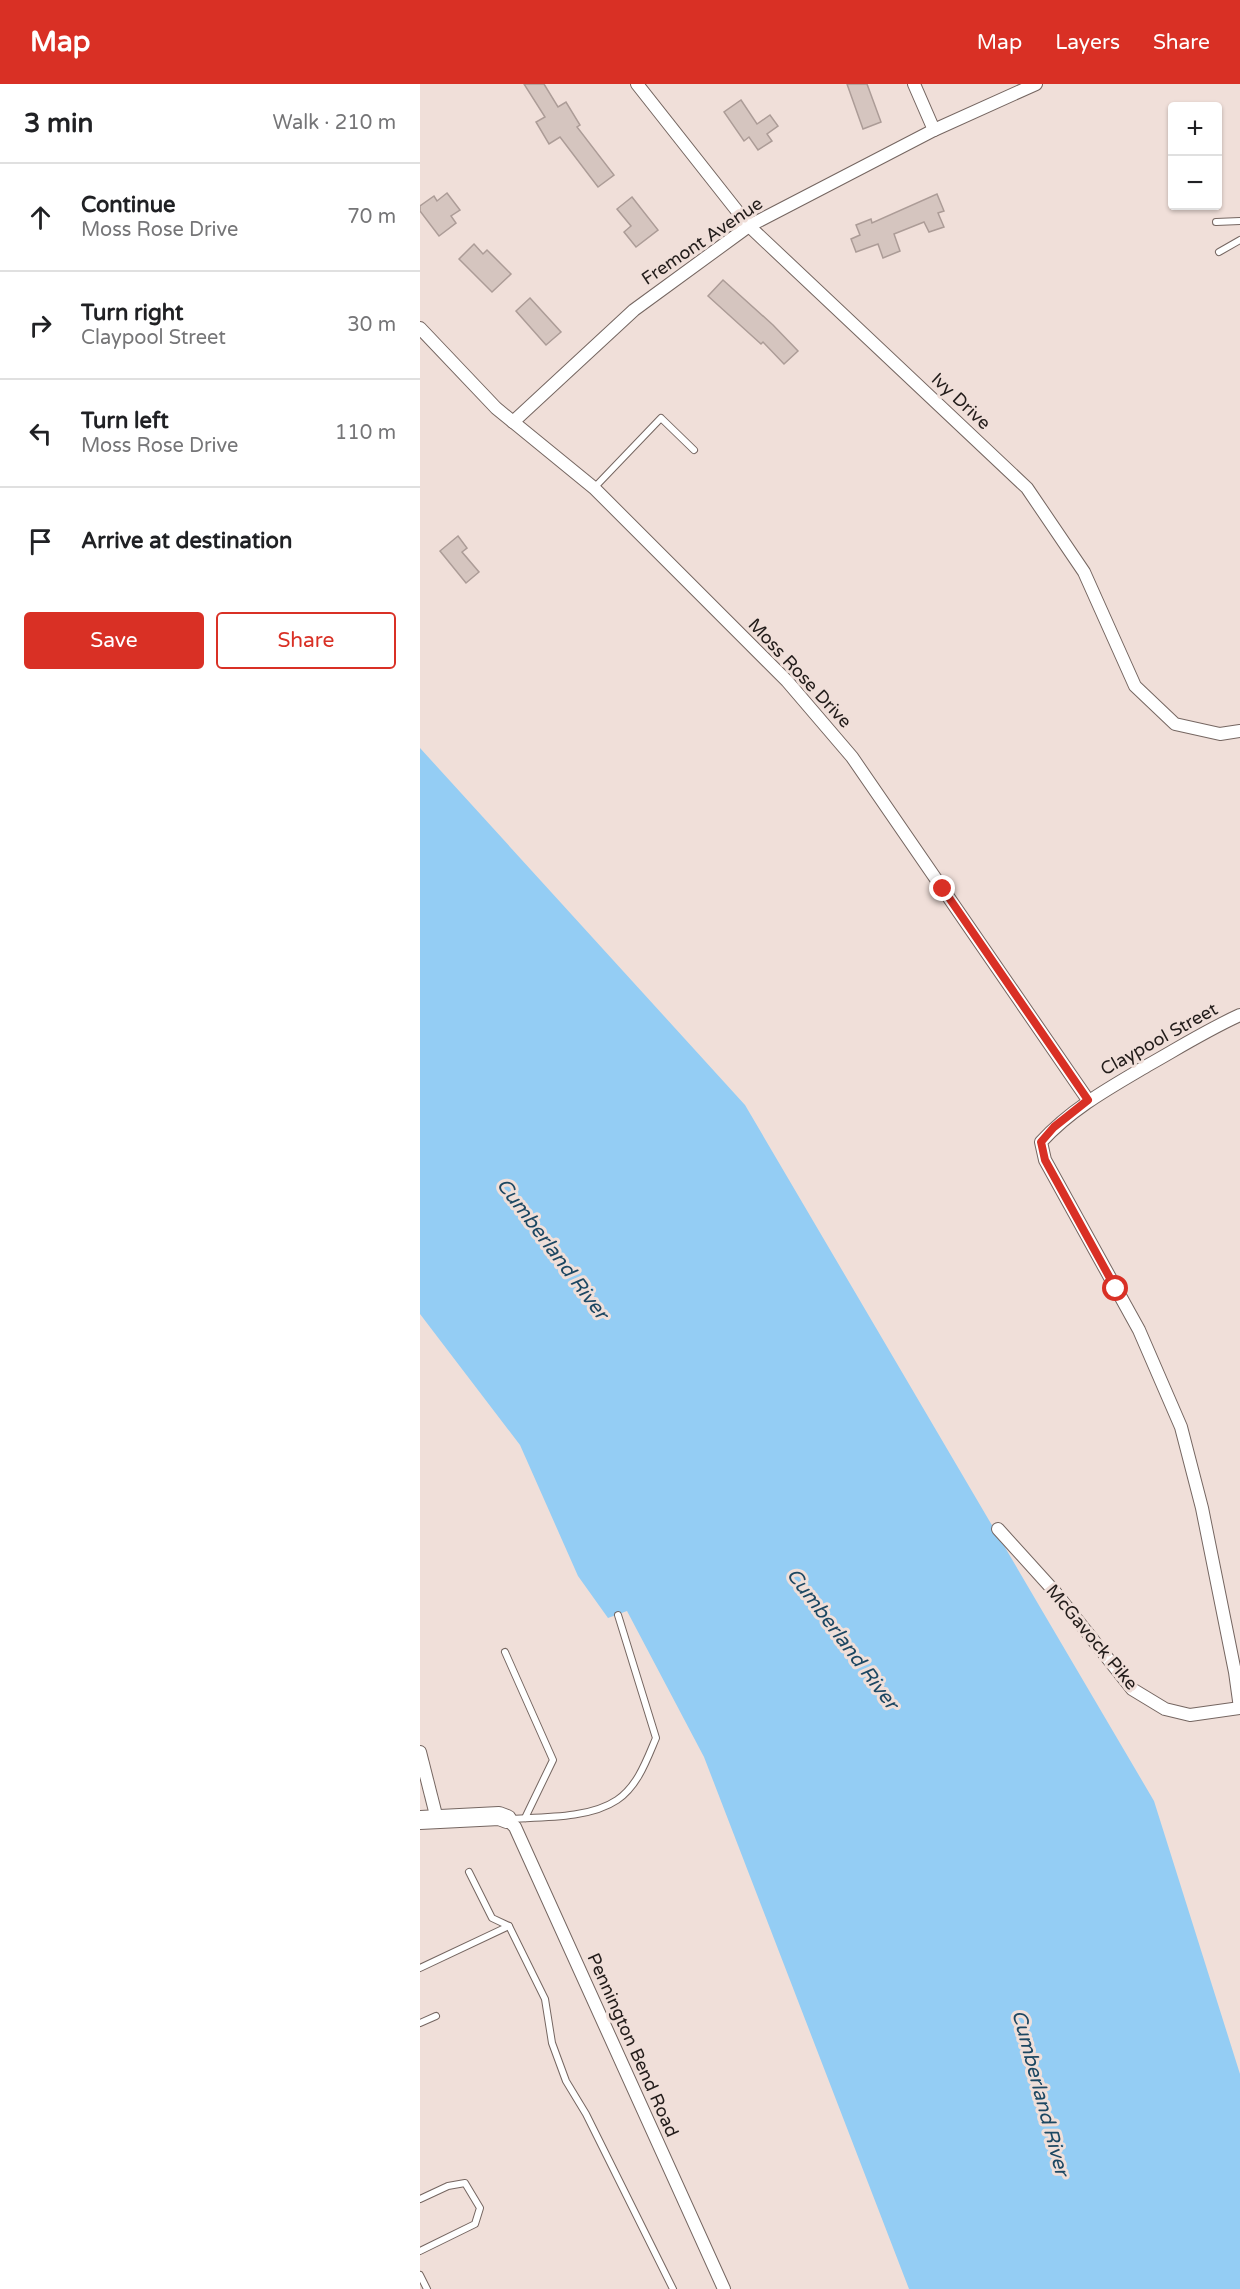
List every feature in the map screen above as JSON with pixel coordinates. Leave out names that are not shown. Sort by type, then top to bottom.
[{"type":"street","name":"Ivy Drive","points":[[637,84],[749,226],[1027,488],[1084,572],[1135,687],[1175,724],[1220,734],[1240,731]]},
{"type":"street","points":[[914,84],[934,130]]},
{"type":"street","name":"Fremont Avenue","points":[[513,422],[634,310],[749,226],[934,130],[1036,84]]},
{"type":"street","name":"Moss Rose Drive","points":[[420,328],[496,408],[594,488],[787,681],[852,757],[1088,1100]]},
{"type":"street","name":"Claypool Street","points":[[1240,1015],[1216,1026],[1088,1100],[1054,1127],[1041,1142],[1045,1160],[1139,1330],[1181,1427],[1202,1508],[1235,1672],[1240,1708]]},
{"type":"street","name":"McGavock Pike","points":[[998,1529],[1055,1592],[1132,1689],[1165,1709],[1190,1715],[1240,1708]]},
{"type":"street","points":[[420,1752],[428,1819],[499,1816],[516,1818]]},
{"type":"street","name":"Pennington Bend Road","points":[[516,1818],[515,1827],[724,2289]]},
{"type":"lane","points":[[1216,222],[1240,221]]},
{"type":"lane","points":[[1219,252],[1240,240]]},
{"type":"lane","points":[[594,488],[661,418],[694,450]]},
{"type":"lane","points":[[516,1818],[564,1815],[603,1807],[619,1799],[638,1778],[656,1737],[618,1615]]},
{"type":"lane","points":[[505,1652],[553,1760],[516,1818]]},
{"type":"lane","points":[[469,1872],[492,1918],[509,1926],[545,1999],[552,2043],[566,2081],[586,2114],[673,2289]]},
{"type":"lane","points":[[420,1968],[509,1926]]},
{"type":"lane","points":[[420,2023],[436,2016]]},
{"type":"lane","points":[[420,2199],[448,2186],[465,2183],[480,2208],[475,2224],[420,2252]]},
{"type":"lane","points":[[420,2275],[427,2289]]},
{"type":"water","name":"Cumberland River","points":[[420,748],[745,1105],[1154,1801],[1240,2074],[1240,2289],[909,2289],[704,1757],[627,1611],[608,1618],[578,1576],[520,1445],[420,1314]]},
{"type":"building","points":[[524,84],[544,84],[558,107],[566,102],[580,125],[577,127],[614,175],[598,187],[560,137],[549,144],[536,122],[545,117]]},
{"type":"building","points":[[847,84],[867,84],[881,122],[863,129]]},
{"type":"building","points":[[741,100],[757,124],[770,115],[778,126],[767,134],[772,141],[758,150],[749,137],[744,141],[724,112]]},
{"type":"building","points":[[447,193],[460,210],[451,216],[456,223],[439,236],[420,211],[420,206],[434,196],[437,201]]},
{"type":"building","points":[[937,194],[944,211],[938,213],[944,227],[929,232],[924,222],[894,234],[900,251],[883,258],[878,244],[856,252],[851,239],[860,235],[856,225],[871,219],[872,223]]},
{"type":"building","points":[[632,197],[658,230],[636,247],[624,232],[631,226],[617,209]]},
{"type":"building","points":[[474,244],[483,254],[487,250],[511,274],[492,292],[459,259]]},
{"type":"building","points":[[723,280],[798,351],[784,364],[763,342],[761,344],[708,296]]},
{"type":"building","points":[[530,298],[561,332],[546,345],[516,311]]},
{"type":"building","points":[[458,536],[467,548],[462,552],[479,572],[466,583],[440,551]]},
{"type":"route","points":[[943,889],[1088,1100],[1054,1127],[1041,1142],[1045,1160],[1116,1289]]}]
